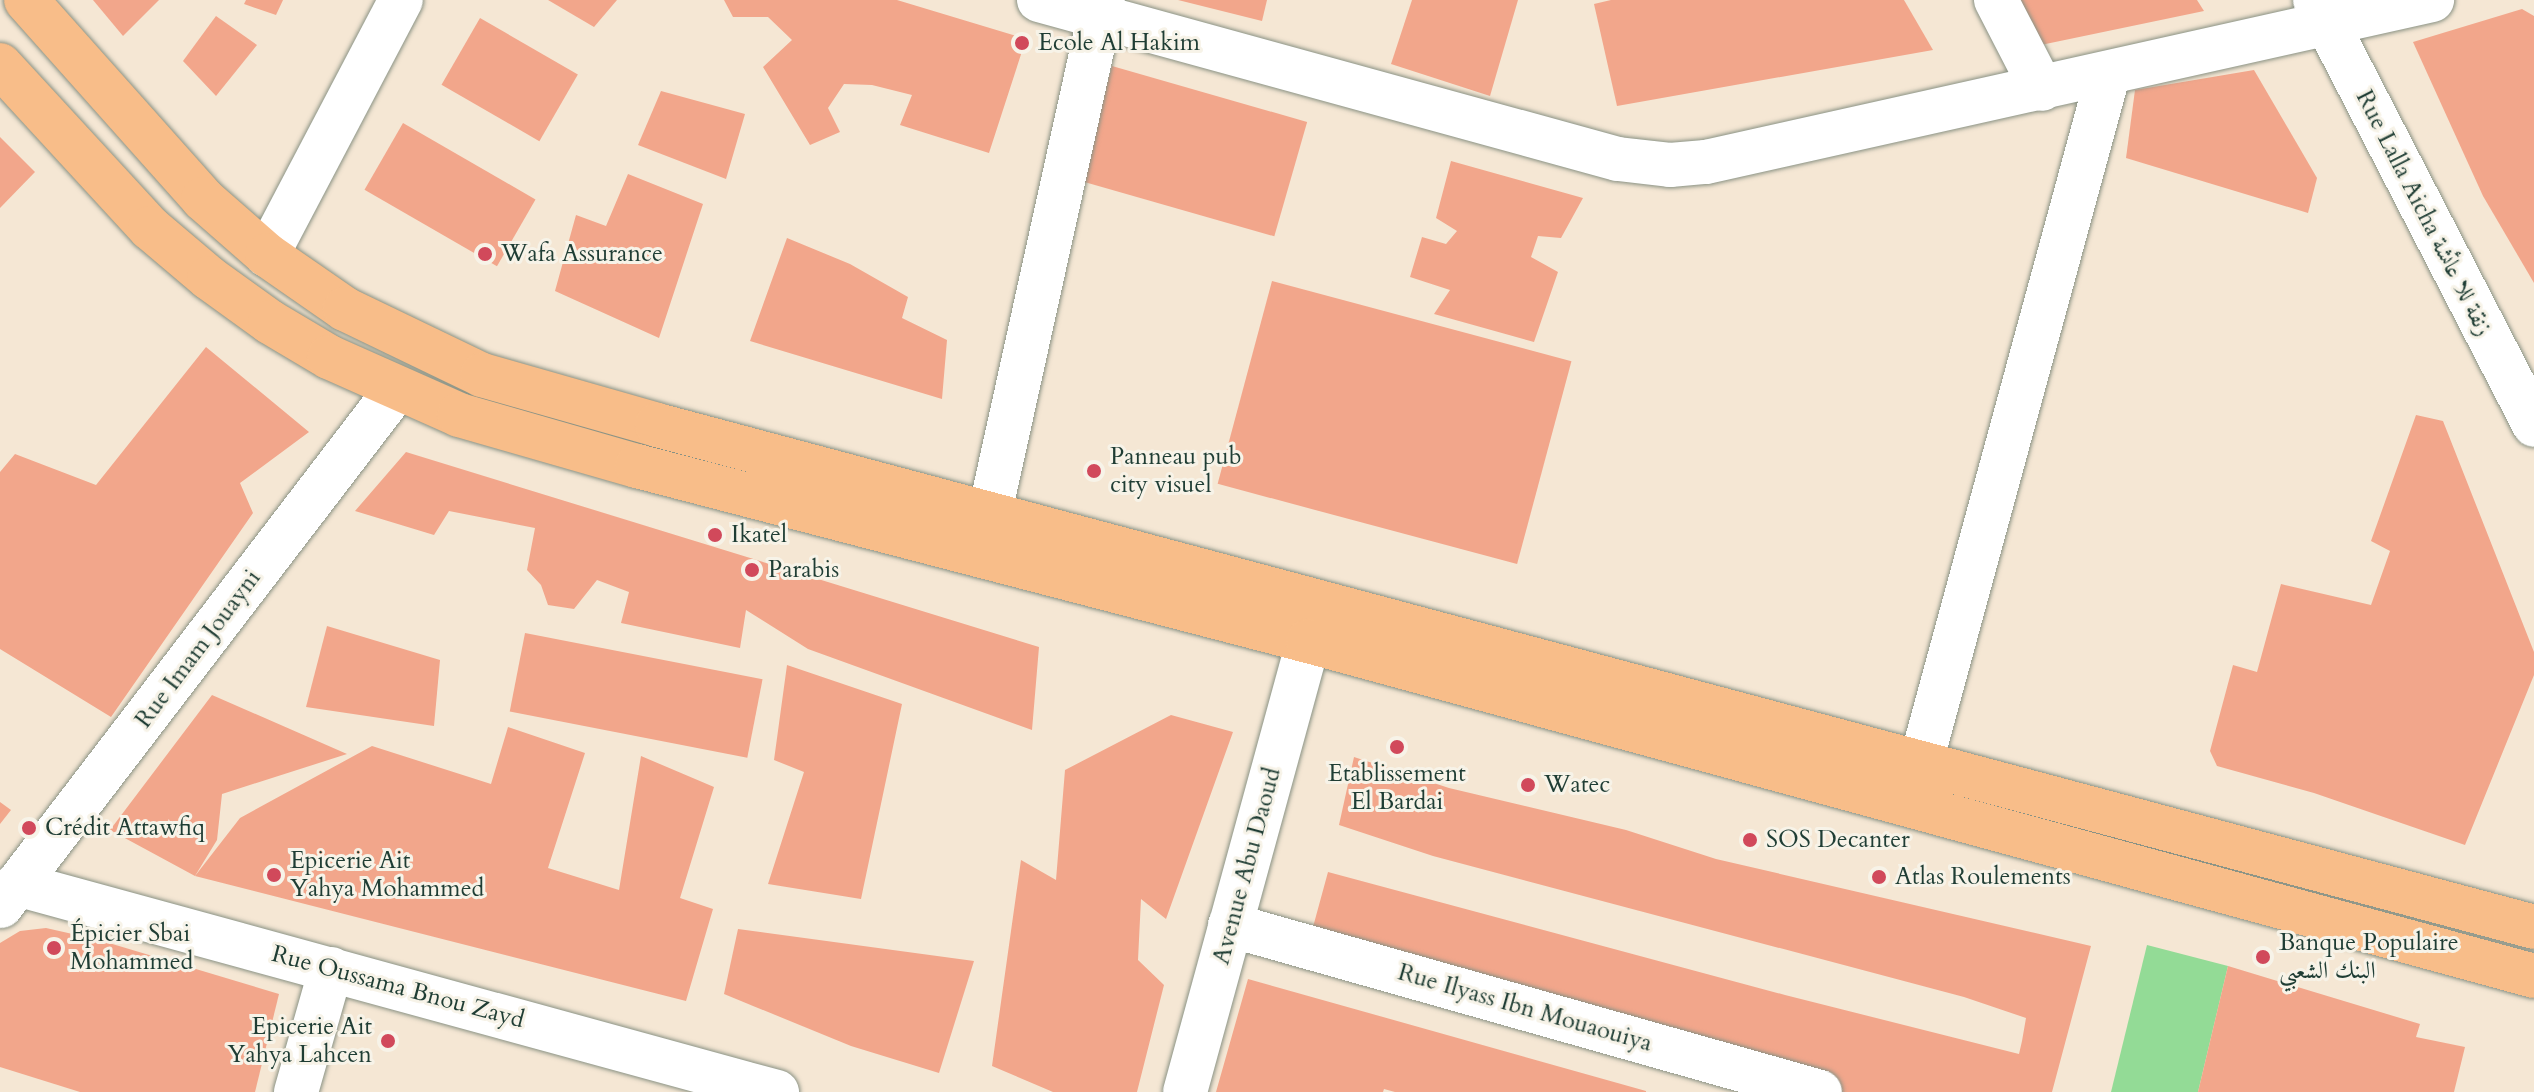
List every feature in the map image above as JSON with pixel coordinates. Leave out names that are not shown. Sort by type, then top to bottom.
[{"type":"main road","points":[[26,0],[203,199],[267,255],[345,309],[482,375],[2534,927]]},
{"type":"main road","points":[[0,65],[150,228],[209,278],[270,322],[396,390],[459,415],[637,466],[1308,641],[2534,976]]},
{"type":"street","points":[[267,255],[401,0]]},
{"type":"street","points":[[1039,0],[1101,8],[1618,159],[1650,164],[1706,162],[2108,75],[2320,11],[2432,0]]},
{"type":"street","points":[[1996,0],[2042,89]]},
{"type":"street","points":[[990,512],[1101,8]]},
{"type":"street","name":"Rue Lalla Aicha زنقة للا عائشة","points":[[2320,11],[2534,425]]},
{"type":"street","points":[[1921,762],[2108,75]]},
{"type":"street","name":"Rue Imam Jouayni","points":[[9,896],[396,390]]},
{"type":"street","name":"Avenue Abu Daoud","points":[[1185,1092],[1308,641]]},
{"type":"street","name":"Rue Oussama Bnou Zayd","points":[[9,896],[331,969],[671,1078],[777,1092]]},
{"type":"street","name":"Rue Ilyass Ibn Mouaouiya","points":[[1230,925],[1820,1092]]},
{"type":"street","points":[[296,1092],[331,969]]},
{"type":"green space","points":[[2147,945],[2228,966],[2198,1092],[2111,1092]]},
{"type":"building","points":[[93,0],[159,0],[123,36]]},
{"type":"building","points":[[246,0],[283,0],[276,15],[244,4]]},
{"type":"building","points":[[548,0],[617,0],[594,27]]},
{"type":"building","points":[[724,0],[897,0],[1026,39],[989,153],[900,125],[912,95],[872,85],[844,84],[828,108],[840,132],[810,145],[763,67],[792,40],[768,17],[733,17]]},
{"type":"building","points":[[1178,0],[1267,0],[1262,21]]},
{"type":"building","points":[[1412,0],[1518,0],[1490,96],[1391,64]]},
{"type":"building","points":[[1611,0],[1904,0],[1933,50],[1617,106],[1594,4]]},
{"type":"building","points":[[2009,0],[2197,0],[2204,11],[2036,46]]},
{"type":"building","points":[[2522,9],[2534,16],[2534,283],[2483,196],[2413,42]]},
{"type":"building","points":[[216,16],[257,45],[216,96],[183,61]]},
{"type":"building","points":[[480,18],[578,74],[539,141],[442,85]]},
{"type":"building","points":[[1112,66],[1307,122],[1274,236],[1079,180]]},
{"type":"building","points":[[2254,70],[2317,178],[2308,213],[2126,158],[2135,90]]},
{"type":"building","points":[[661,91],[745,114],[726,179],[638,145]]},
{"type":"building","points":[[403,123],[536,199],[497,266],[364,190]]},
{"type":"building","points":[[0,137],[35,172],[0,208]]},
{"type":"building","points":[[1451,161],[1583,198],[1561,238],[1538,236],[1531,257],[1558,272],[1534,342],[1434,314],[1450,290],[1410,277],[1422,237],[1446,244],[1457,231],[1436,218]]},
{"type":"building","points":[[628,174],[703,204],[659,338],[555,291],[576,215],[606,226]]},
{"type":"building","points":[[787,238],[850,264],[908,297],[902,318],[947,340],[942,399],[750,341]]},
{"type":"building","points":[[1272,281],[1571,361],[1517,564],[1218,484]]},
{"type":"building","points":[[206,347],[309,432],[240,483],[253,513],[111,717],[0,649],[0,472],[15,454],[96,485]]},
{"type":"building","points":[[2416,415],[2443,421],[2534,652],[2534,675],[2465,845],[2314,793],[2217,766],[2210,751],[2233,665],[2257,672],[2281,584],[2371,605],[2390,551],[2371,541]]},
{"type":"building","points":[[406,452],[1039,647],[1032,730],[808,649],[746,610],[740,648],[621,623],[629,592],[597,580],[574,609],[548,605],[541,585],[527,570],[535,528],[449,511],[434,535],[355,511]]},
{"type":"building","points":[[327,626],[440,660],[434,726],[306,707]]},
{"type":"building","points":[[525,633],[763,679],[747,758],[510,712]]},
{"type":"building","points":[[787,665],[902,704],[861,899],[768,884],[804,772],[774,760]]},
{"type":"building","points":[[212,695],[347,754],[222,794],[217,840],[195,876],[110,830]]},
{"type":"building","points":[[1171,715],[1233,732],[1166,919],[1141,899],[1138,960],[1164,985],[1137,1092],[1053,1092],[992,1066],[1021,860],[1056,880],[1065,770]]},
{"type":"building","points":[[508,727],[585,753],[548,868],[619,890],[641,756],[714,787],[680,898],[713,909],[686,1001],[195,876],[240,818],[372,746],[491,784]]},
{"type":"building","points":[[1354,757],[1449,788],[1626,830],[1716,859],[2091,946],[2052,1092],[1844,1092],[1310,938],[1328,872],[1785,995],[2019,1054],[2026,1018],[1964,997],[1433,856],[1339,825]]},
{"type":"building","points":[[0,802],[11,810],[0,824]]},
{"type":"building","points":[[46,928],[99,940],[279,994],[255,1092],[80,1092],[0,1067],[0,943],[20,931]]},
{"type":"building","points":[[738,929],[974,961],[939,1073],[851,1046],[724,994]]},
{"type":"building","points":[[2228,966],[2420,1024],[2416,1037],[2465,1047],[2454,1092],[2198,1092]]},
{"type":"building","points":[[1248,979],[1646,1092],[1395,1092],[1384,1089],[1383,1092],[1216,1092]]},
{"type":"place","name":"Ecole Al Hakim","points":[[1022,43]]},
{"type":"place","name":"Wafa Assurance","points":[[485,254]]},
{"type":"place","name":"Panneau pub city visuel","points":[[1094,471]]},
{"type":"place","name":"Ikatel","points":[[715,535]]},
{"type":"place","name":"Parabis","points":[[752,570]]},
{"type":"place","name":"Etablissement El Bardai","points":[[1397,747]]},
{"type":"place","name":"Watec","points":[[1528,785]]},
{"type":"place","name":"Crédit Attawfiq","points":[[29,828]]},
{"type":"place","name":"SOS Decanter","points":[[1750,840]]},
{"type":"place","name":"Epicerie Ait Yahya Mohammed","points":[[274,875]]},
{"type":"place","name":"Atlas Roulements","points":[[1879,877]]},
{"type":"place","name":"Épicier Sbai Mohammed","points":[[54,948]]},
{"type":"place","name":"Banque Populaire البنك الشعبي","points":[[2263,957]]},
{"type":"place","name":"Epicerie Ait Yahya Lahcen","points":[[388,1041]]}]
